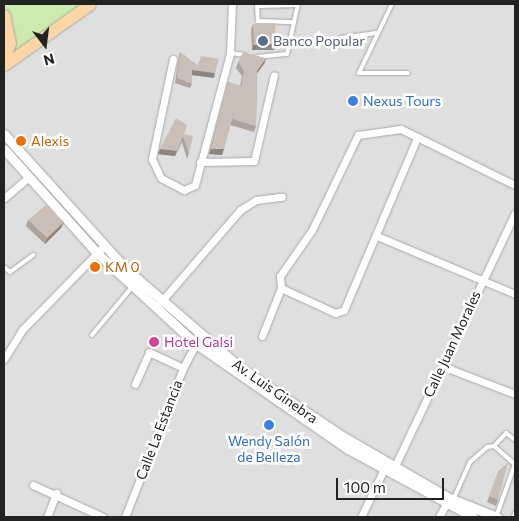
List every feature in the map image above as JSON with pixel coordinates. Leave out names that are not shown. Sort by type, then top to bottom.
[{"type":"main road","points":[[4,65],[90,4]]},
{"type":"main road","points":[[4,15],[10,44],[4,59]]},
{"type":"street","points":[[173,59],[152,159],[161,178],[184,190],[195,185],[230,53],[232,4]]},
{"type":"street","points":[[200,162],[253,162],[274,75]]},
{"type":"street","points":[[262,336],[281,288],[280,276],[312,230],[344,160],[358,136],[401,129],[515,185]]},
{"type":"street","name":"Av. Luis Ginebra","points":[[4,134],[158,305],[198,340],[286,410],[387,473],[449,501],[496,517]]},
{"type":"street","points":[[281,288],[340,313],[377,236],[417,138]]},
{"type":"street","name":"Av. Luis Ginebra","points":[[4,149],[97,253],[132,287],[158,305]]},
{"type":"street","points":[[4,198],[29,177]]},
{"type":"street","points":[[158,305],[240,210],[256,200],[282,197]]},
{"type":"street","name":"Calle Juan Morales","points":[[361,517],[387,473],[396,466],[515,213]]},
{"type":"street","points":[[377,236],[515,294]]},
{"type":"street","points":[[4,359],[22,330],[104,246]]},
{"type":"street","name":"Av. Luis Ginebra","points":[[198,340],[297,407],[396,466],[473,517]]},
{"type":"street","name":"Calle La Estancia","points":[[125,517],[183,368],[198,340]]},
{"type":"street","points":[[135,384],[149,352],[183,368]]},
{"type":"street","points":[[442,366],[515,394]]},
{"type":"street","points":[[33,485],[56,493],[103,517]]},
{"type":"street","points":[[47,517],[56,493]]},
{"type":"street","points":[[439,517],[449,501]]},
{"type":"lane","points":[[230,53],[288,54],[298,4],[258,5],[258,21],[294,22]]},
{"type":"lane","points":[[392,4],[359,73],[408,73]]},
{"type":"lane","points":[[342,38],[378,33]]},
{"type":"lane","points":[[4,267],[10,272],[32,255]]},
{"type":"lane","points":[[92,335],[132,287]]},
{"type":"lane","points":[[449,501],[470,462],[494,446],[506,433],[515,440]]},
{"type":"lane","points":[[494,446],[515,464],[496,517]]},
{"type":"lane","points":[[514,517],[515,512]]},
{"type":"shaded area","points":[[4,4],[515,4],[515,517],[4,517]]},
{"type":"green space","points":[[4,4],[81,4],[12,57],[16,39]]},
{"type":"building","points":[[275,23],[276,44],[254,45],[253,24]]},
{"type":"building","points":[[180,52],[198,66],[201,56],[219,59],[215,73],[192,70],[192,84],[177,78]]},
{"type":"building","points":[[243,52],[266,58],[257,71],[256,126],[232,119],[224,149],[211,149],[228,82],[241,86],[244,71],[238,62]]},
{"type":"building","points":[[176,118],[187,125],[184,134],[193,136],[189,153],[183,137],[177,151],[160,149]]},
{"type":"building","points":[[46,205],[64,222],[47,238],[28,220]]},
{"type":"building","points":[[508,463],[498,500],[489,496],[499,470]]},
{"type":"place","name":"Banco Popular","points":[[263,41]]},
{"type":"place","name":"Nexus Tours","points":[[353,101]]},
{"type":"place","name":"Alexis","points":[[21,141]]},
{"type":"place","name":"KM 0","points":[[95,267]]},
{"type":"place","name":"Hotel Galsi","points":[[154,342]]},
{"type":"place","name":"Wendy Salón de Belleza","points":[[269,425]]}]
